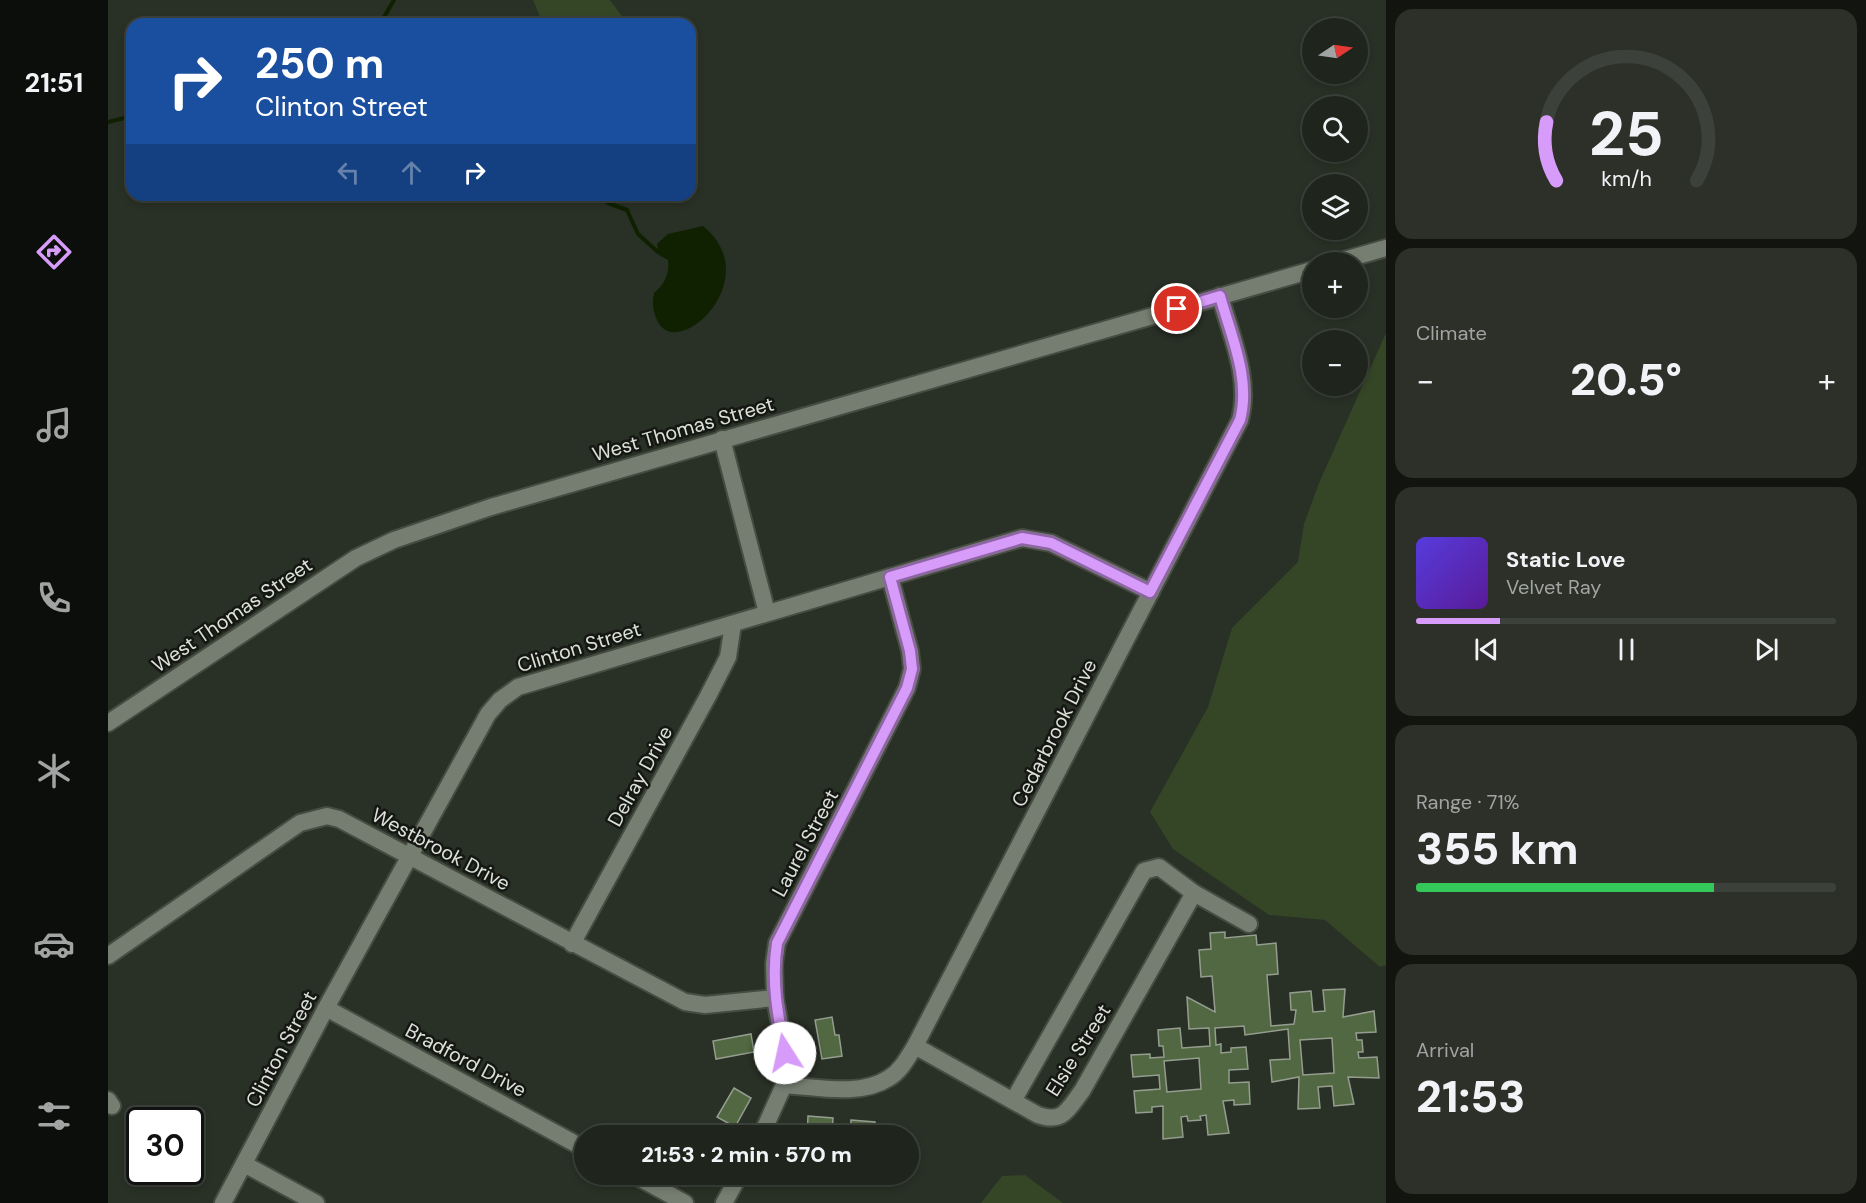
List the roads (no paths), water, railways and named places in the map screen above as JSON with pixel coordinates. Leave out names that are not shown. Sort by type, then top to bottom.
[{"type":"street","points":[[1368,253],[1386,248]]},
{"type":"street","name":"West Thomas Street","points":[[108,723],[356,558],[394,540],[490,507],[1302,273]]},
{"type":"street","name":"Cedarbrook Drive","points":[[784,1084],[845,1089],[882,1082],[900,1069],[915,1046],[1240,420],[1245,401],[1242,372],[1220,296]]},
{"type":"street","points":[[722,439],[767,613]]},
{"type":"street","name":"Clinton Street","points":[[223,1203],[326,1008],[488,714],[500,699],[518,687],[1022,538],[1051,543],[1150,592]]},
{"type":"street","name":"Laurel Street","points":[[766,1125],[784,1084],[785,1053],[775,998],[774,964],[783,927],[833,837],[907,688],[912,669],[910,651],[890,577]]},
{"type":"street","name":"Delray Drive","points":[[572,944],[728,657],[734,624]]},
{"type":"street","name":"Westbrook Drive","points":[[108,956],[300,823],[313,817],[327,816],[339,819],[409,855],[572,944],[685,1002],[705,1005],[775,998]]},
{"type":"street","points":[[1013,1101],[1144,871],[1160,867],[1194,893],[1249,924]]},
{"type":"street","name":"Elsie Street","points":[[915,1046],[1051,1120],[1066,1112],[1082,1090],[1194,893]]},
{"type":"street","name":"Bradford Drive","points":[[326,1008],[574,1143]]},
{"type":"street","points":[[244,1164],[316,1203]]},
{"type":"street","points":[[653,1185],[685,1203]]},
{"type":"street","points":[[724,1203],[734,1185]]},
{"type":"waterway","points":[[384,18],[394,0]]},
{"type":"waterway","points":[[108,122],[126,118]]},
{"type":"waterway","points":[[606,201],[627,210],[638,234],[658,252]]}]
